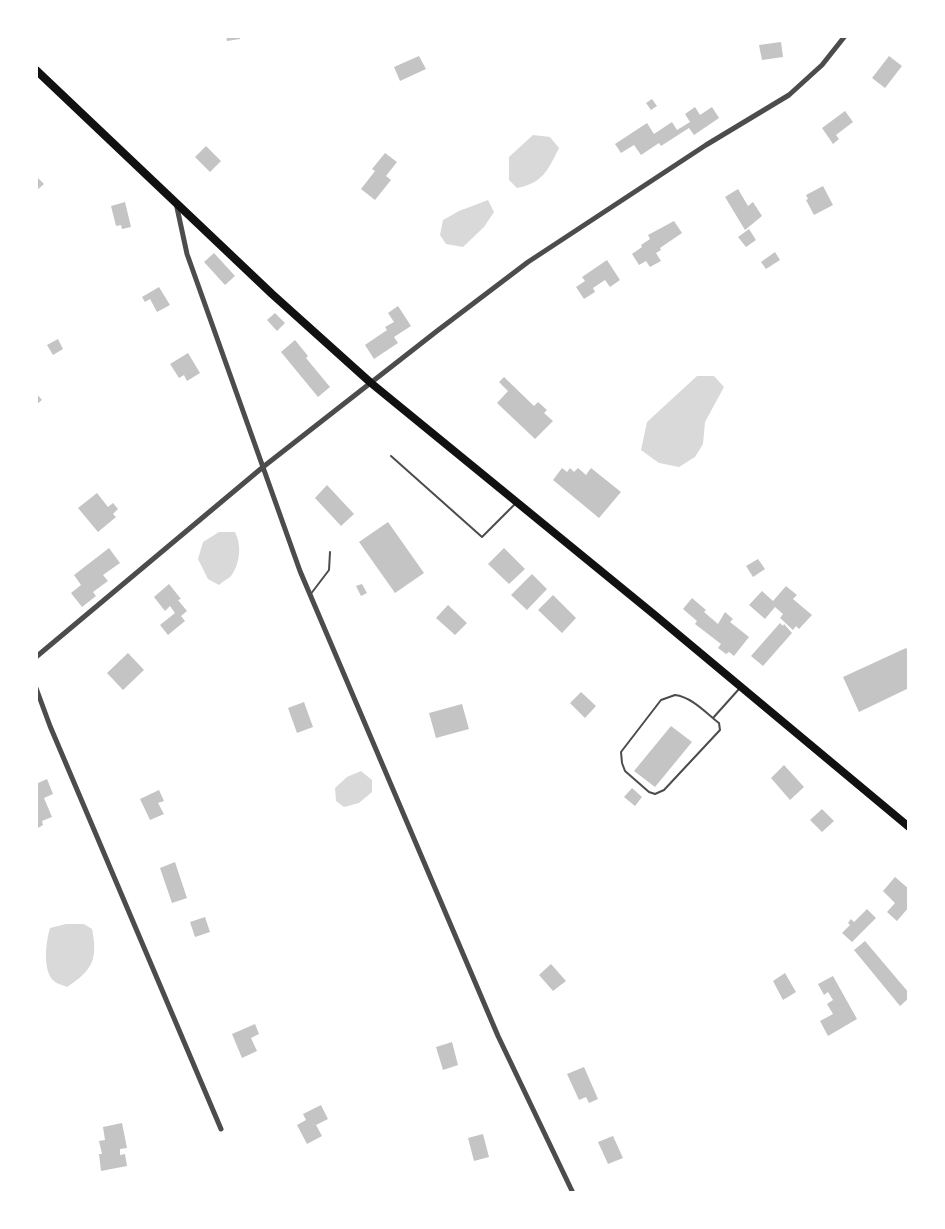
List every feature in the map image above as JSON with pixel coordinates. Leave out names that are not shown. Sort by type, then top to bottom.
[{"type":"main road","points":[[36,70],[272,294],[371,383],[909,827]]},
{"type":"street","points":[[36,657],[263,467],[528,262],[706,145],[789,95],[822,65],[845,36]]},
{"type":"street","points":[[175,201],[187,254],[310,595],[498,1036],[573,1193]]},
{"type":"street","points":[[36,688],[50,726],[222,1130]]},
{"type":"lane","points":[[391,456],[482,537],[517,502]]},
{"type":"lane","points":[[310,595],[329,570],[330,552]]},
{"type":"lane","points":[[713,718],[741,687]]},
{"type":"lane","points":[[669,696],[683,696],[713,718],[719,723],[720,730],[664,790],[656,794],[649,792],[625,771],[621,752],[661,700],[669,696]]},
{"type":"shaded area","points":[[533,135],[550,137],[559,148],[539,179],[517,188],[509,180],[509,157]]},
{"type":"shaded area","points":[[488,200],[494,212],[484,227],[463,247],[446,244],[440,235],[443,220]]},
{"type":"shaded area","points":[[697,376],[714,376],[724,387],[705,422],[703,444],[695,457],[679,467],[659,463],[641,450],[647,422]]},
{"type":"shaded area","points":[[219,532],[235,532],[239,548],[234,571],[219,585],[208,579],[198,559],[203,542]]},
{"type":"shaded area","points":[[361,771],[372,780],[372,792],[359,803],[344,807],[336,801],[335,788],[347,777]]},
{"type":"shaded area","points":[[66,924],[84,924],[92,929],[94,939],[92,963],[83,975],[67,987],[55,982],[50,976],[46,963],[50,928]]},
{"type":"building","points":[[226,36],[240,36],[240,39],[227,41]]},
{"type":"building","points":[[781,42],[783,57],[762,60],[759,45]]},
{"type":"building","points":[[419,56],[426,69],[400,81],[394,67]]},
{"type":"building","points":[[889,56],[902,66],[885,88],[872,78]]},
{"type":"building","points":[[652,99],[657,106],[651,110],[646,103]]},
{"type":"building","points":[[695,107],[700,115],[712,107],[719,118],[694,135],[689,128],[661,146],[659,143],[641,155],[634,145],[621,153],[615,144],[647,123],[654,134],[672,122],[677,130],[690,122],[685,114]]},
{"type":"building","points":[[845,111],[853,122],[836,135],[839,139],[833,144],[822,128]]},
{"type":"building","points":[[206,146],[221,161],[210,172],[195,157]]},
{"type":"building","points":[[385,153],[397,162],[386,176],[391,180],[375,200],[361,189],[375,171],[372,169]]},
{"type":"building","points":[[36,176],[44,184],[36,191]]},
{"type":"building","points":[[823,186],[833,205],[814,215],[806,200],[808,199],[806,195]]},
{"type":"building","points":[[738,189],[748,206],[753,202],[762,216],[745,230],[725,197]]},
{"type":"building","points":[[125,202],[131,227],[122,229],[121,225],[116,226],[111,206]]},
{"type":"building","points":[[674,221],[682,233],[656,253],[661,261],[650,267],[646,261],[639,265],[632,254],[650,239],[648,235]]},
{"type":"building","points":[[749,229],[756,240],[746,247],[738,237]]},
{"type":"building","points":[[775,252],[780,260],[766,269],[761,262]]},
{"type":"building","points":[[214,253],[235,276],[225,285],[204,262]]},
{"type":"building","points":[[607,260],[620,280],[610,287],[605,280],[593,288],[595,292],[584,299],[576,287],[585,281],[582,277]]},
{"type":"building","points":[[159,287],[170,305],[157,312],[150,299],[145,302],[142,297]]},
{"type":"building","points":[[398,306],[411,326],[394,337],[398,343],[374,359],[365,345],[387,330],[385,327],[394,322],[388,313]]},
{"type":"building","points":[[275,313],[285,323],[277,331],[267,320]]},
{"type":"building","points":[[58,339],[63,349],[53,355],[47,345]]},
{"type":"building","points":[[295,340],[308,356],[306,358],[330,387],[318,397],[281,352]]},
{"type":"building","points":[[188,353],[200,373],[187,381],[184,375],[179,378],[170,364]]},
{"type":"building","points":[[504,377],[534,406],[538,402],[547,410],[544,413],[553,421],[535,439],[497,403],[508,391],[499,382]]},
{"type":"building","points":[[36,393],[42,400],[36,405]]},
{"type":"building","points":[[562,468],[567,472],[570,468],[574,472],[578,468],[586,475],[591,468],[621,492],[599,518],[553,480]]},
{"type":"building","points":[[327,485],[354,514],[341,526],[315,498]]},
{"type":"building","points":[[97,493],[108,507],[113,503],[118,509],[113,514],[116,517],[98,532],[78,508]]},
{"type":"building","points":[[388,522],[424,573],[395,593],[359,542]]},
{"type":"building","points":[[109,548],[120,563],[103,575],[108,581],[93,592],[96,596],[82,607],[71,593],[81,585],[74,575]]},
{"type":"building","points":[[504,548],[525,569],[509,584],[488,564]]},
{"type":"building","points":[[758,559],[765,569],[753,577],[746,566]]},
{"type":"building","points":[[532,574],[547,589],[527,610],[511,595]]},
{"type":"building","points":[[169,584],[187,611],[181,616],[185,621],[168,635],[160,625],[175,613],[170,606],[165,611],[154,597]]},
{"type":"building","points":[[362,584],[367,593],[361,596],[356,586]]},
{"type":"building","points":[[786,586],[797,595],[793,599],[812,615],[799,629],[796,626],[793,630],[780,618],[783,614],[775,607],[765,619],[749,605],[762,591],[773,601]]},
{"type":"building","points":[[553,595],[576,618],[562,633],[538,610]]},
{"type":"building","points":[[692,598],[718,624],[725,612],[733,619],[730,622],[749,637],[734,656],[718,648],[721,644],[695,624],[697,621],[683,609]]},
{"type":"building","points":[[448,605],[467,623],[455,635],[436,618]]},
{"type":"building","points":[[780,623],[792,633],[763,666],[751,656]]},
{"type":"building","points":[[906,648],[909,653],[909,688],[859,712],[843,677]]},
{"type":"building","points":[[128,653],[144,670],[123,690],[107,673]]},
{"type":"building","points":[[581,692],[596,706],[585,718],[570,703]]},
{"type":"building","points":[[304,702],[313,727],[297,733],[288,708]]},
{"type":"building","points":[[462,704],[469,729],[436,738],[429,713]]},
{"type":"building","points":[[671,726],[692,742],[655,787],[634,771]]},
{"type":"building","points":[[784,765],[804,787],[790,800],[771,778]]},
{"type":"building","points":[[47,779],[53,794],[44,798],[52,817],[42,821],[43,825],[36,829],[36,784]]},
{"type":"building","points":[[632,788],[642,797],[635,806],[624,797]]},
{"type":"building","points":[[159,790],[164,801],[158,803],[164,814],[150,820],[140,799]]},
{"type":"building","points":[[822,809],[834,821],[822,832],[810,820]]},
{"type":"building","points":[[175,862],[187,898],[172,903],[160,868]]},
{"type":"building","points":[[895,877],[909,889],[909,907],[897,921],[887,912],[895,903],[883,891]]},
{"type":"building","points":[[867,909],[876,918],[852,942],[842,933],[850,925],[848,923],[851,919],[854,922]]},
{"type":"building","points":[[205,917],[210,932],[195,937],[190,922]]},
{"type":"building","points":[[865,941],[909,993],[909,998],[900,1006],[854,950]]},
{"type":"building","points":[[551,964],[566,981],[553,991],[539,975]]},
{"type":"building","points":[[785,973],[796,992],[783,1000],[773,981]]},
{"type":"building","points":[[833,976],[857,1019],[828,1036],[820,1021],[833,1014],[827,1004],[833,1000],[828,992],[824,995],[818,984]]},
{"type":"building","points":[[255,1024],[259,1034],[251,1038],[257,1051],[242,1058],[232,1034]]},
{"type":"building","points":[[452,1042],[458,1065],[443,1070],[436,1047]]},
{"type":"building","points":[[584,1067],[598,1099],[589,1103],[586,1097],[579,1100],[567,1074]]},
{"type":"building","points":[[321,1105],[328,1119],[316,1125],[322,1136],[307,1144],[297,1125],[306,1120],[303,1114]]},
{"type":"building","points":[[122,1123],[127,1148],[120,1149],[120,1155],[125,1154],[127,1166],[101,1171],[99,1154],[102,1154],[99,1141],[105,1140],[103,1127]]},
{"type":"building","points":[[483,1134],[489,1157],[474,1161],[468,1138]]},
{"type":"building","points":[[613,1136],[623,1158],[608,1164],[598,1142]]}]
